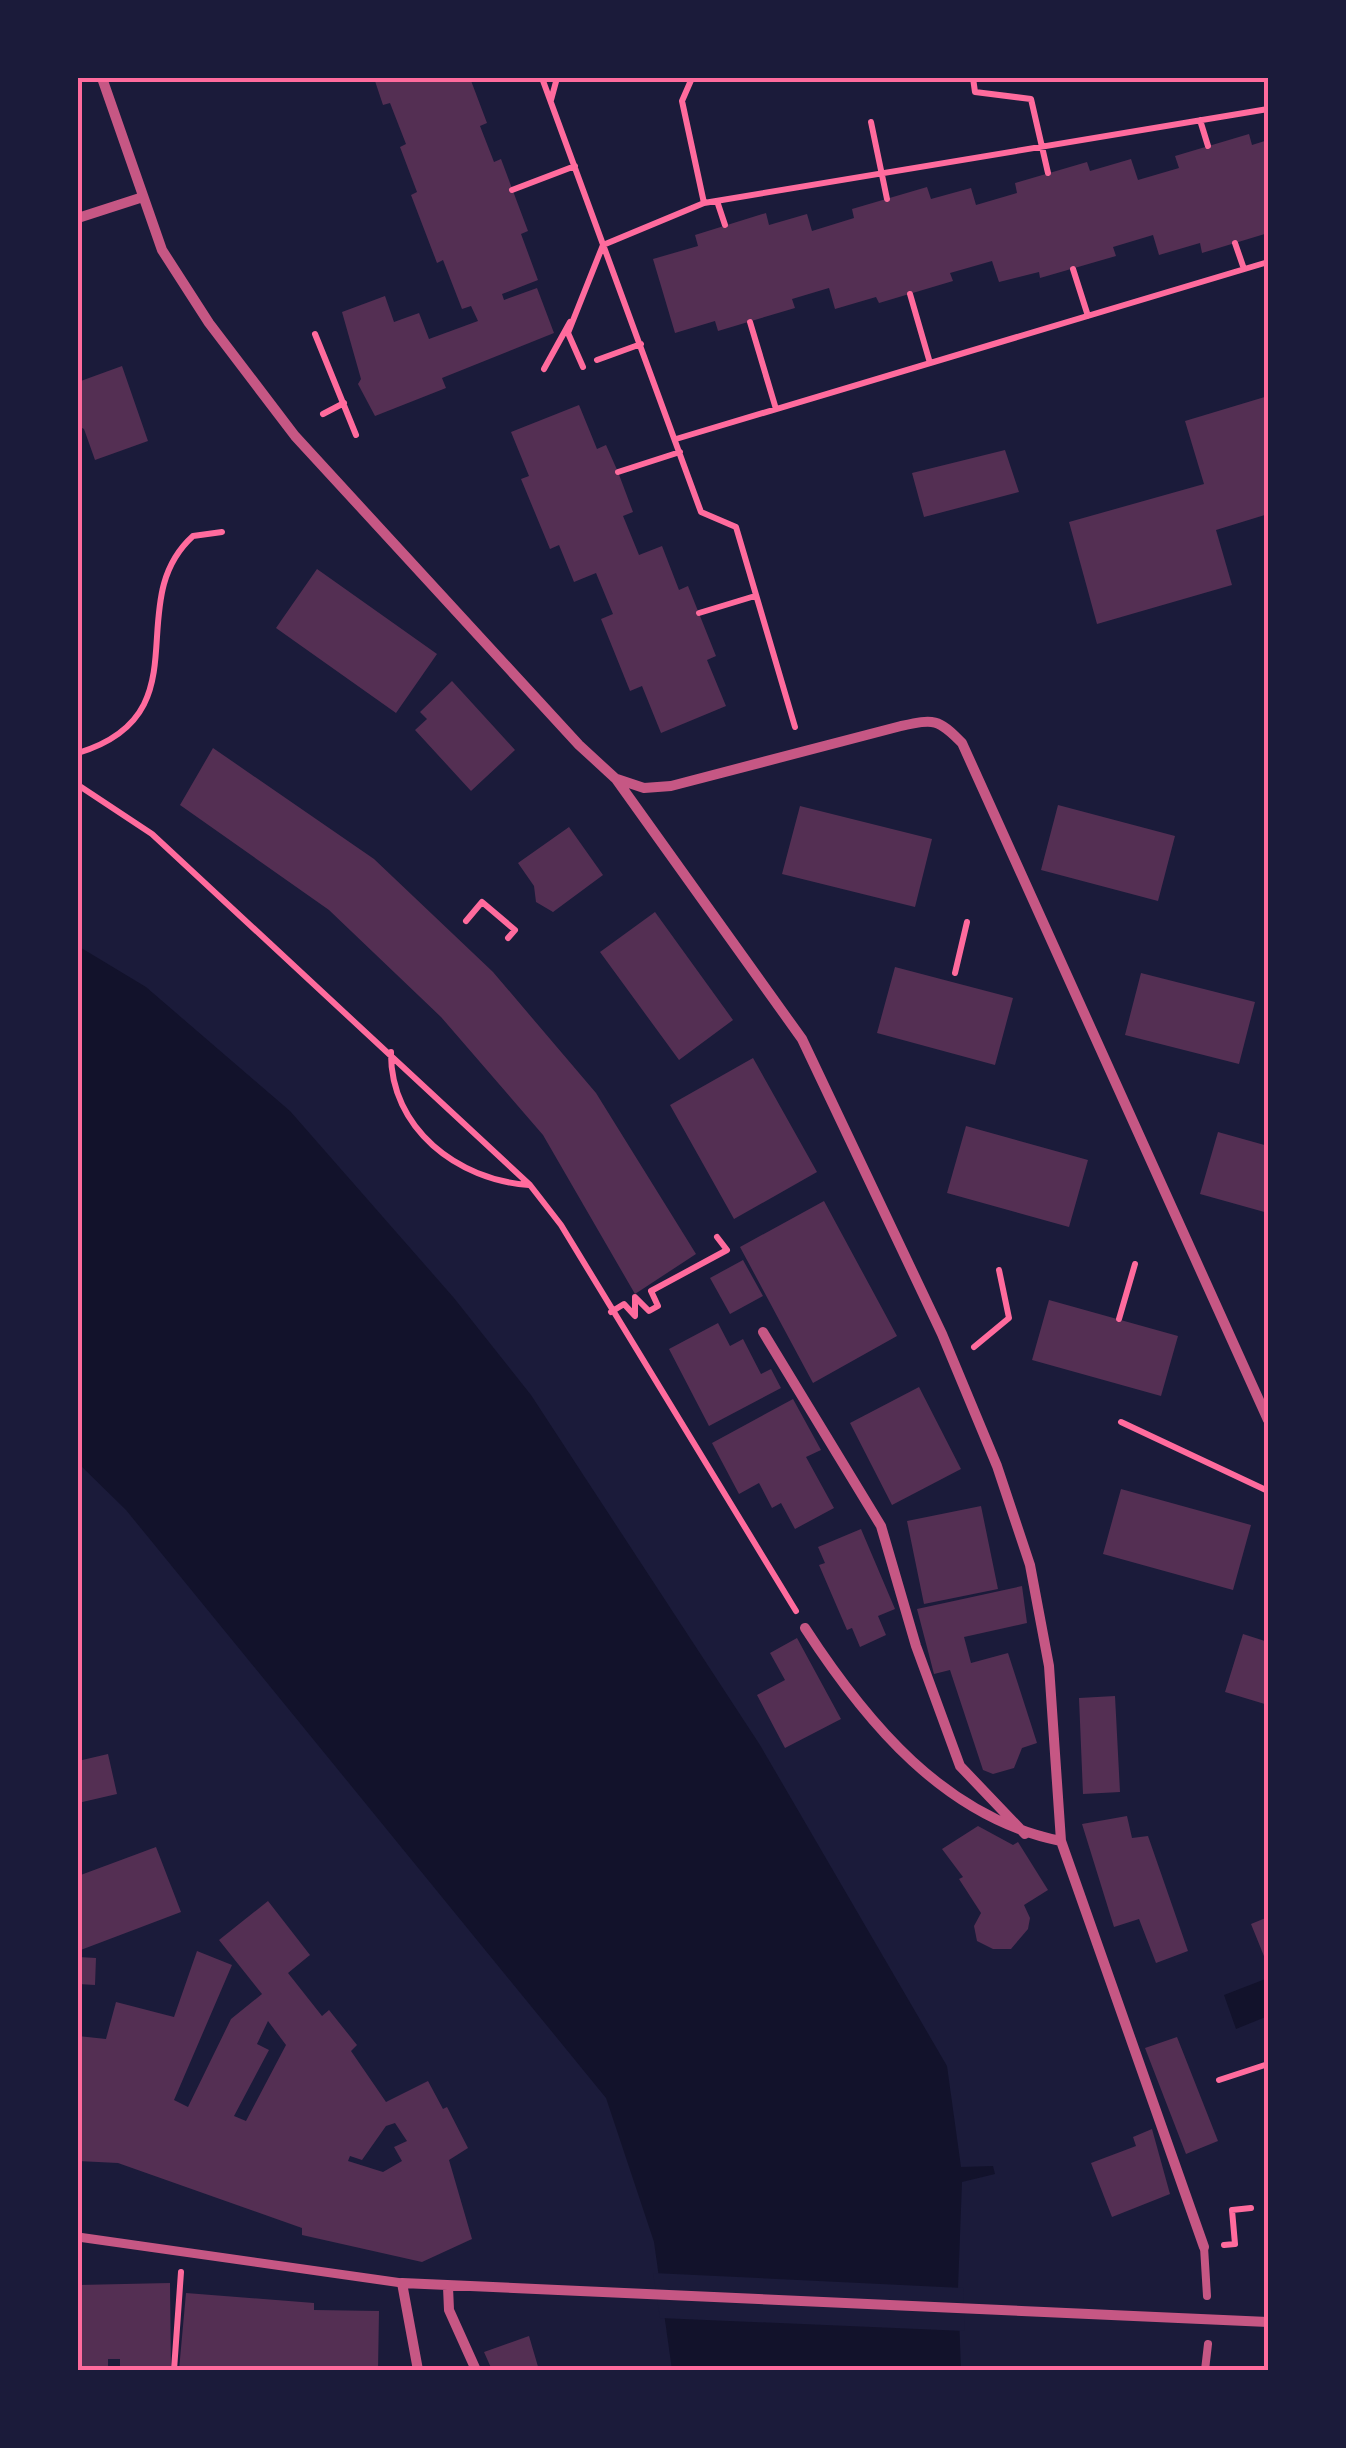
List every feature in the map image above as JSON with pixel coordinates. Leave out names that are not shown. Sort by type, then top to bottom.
[{"type":"street","points":[[102,78],[162,250],[209,323],[295,436],[579,746],[616,779],[802,1039],[970,1400],[1030,1565],[1050,1666],[1061,1841],[1204,2246]]},
{"type":"street","points":[[78,218],[143,197]]},
{"type":"street","points":[[616,779],[644,788],[671,786],[926,720],[943,723],[962,743],[1268,1420]]},
{"type":"street","points":[[763,1332],[881,1526],[916,1646],[960,1766],[1025,1834]]},
{"type":"street","points":[[805,1628],[900,1752],[992,1818],[1025,1834],[1061,1841]]},
{"type":"street","points":[[78,2237],[402,2284],[1268,2322]]},
{"type":"street","points":[[402,2284],[418,2370]]},
{"type":"street","points":[[448,2286],[449,2310],[476,2370]]},
{"type":"lane","points":[[1204,2246],[1207,2296]]},
{"type":"lane","points":[[1205,2370],[1208,2344]]},
{"type":"path","points":[[542,78],[701,512],[736,526],[795,727]]},
{"type":"path","points":[[551,100],[557,78]]},
{"type":"path","points":[[691,78],[682,101],[704,203]]},
{"type":"path","points":[[973,78],[975,92],[1032,99],[1048,174]]},
{"type":"path","points":[[544,369],[603,245],[704,203],[1268,109]]},
{"type":"path","points":[[1200,120],[1208,146]]},
{"type":"path","points":[[872,122],[886,199]]},
{"type":"path","points":[[512,190],[575,166]]},
{"type":"path","points":[[717,201],[725,225]]},
{"type":"path","points":[[1236,242],[1244,269]]},
{"type":"path","points":[[676,440],[1268,262]]},
{"type":"path","points":[[1073,269],[1088,316]]},
{"type":"path","points":[[910,294],[930,363]]},
{"type":"path","points":[[570,321],[568,332],[583,367]]},
{"type":"path","points":[[750,322],[776,409]]},
{"type":"path","points":[[315,334],[356,435]]},
{"type":"path","points":[[597,360],[641,344]]},
{"type":"path","points":[[323,414],[344,403]]},
{"type":"path","points":[[618,472],[680,452]]},
{"type":"path","points":[[78,753],[116,736],[148,700],[155,687],[160,603],[176,554],[193,536],[222,532]]},
{"type":"path","points":[[699,613],[755,596]]},
{"type":"path","points":[[78,784],[152,834],[391,1051],[530,1185],[561,1226],[772,1567],[805,1628]]},
{"type":"path","points":[[466,921],[482,902],[515,930],[508,938]]},
{"type":"path","points":[[954,973],[966,922]]},
{"type":"path","points":[[391,1051],[406,1111],[432,1146],[486,1179],[530,1185]]},
{"type":"path","points":[[611,1312],[624,1304],[635,1316],[634,1296],[649,1310],[658,1306],[651,1291],[727,1250],[717,1237]]},
{"type":"path","points":[[1119,1320],[1135,1264]]},
{"type":"path","points":[[974,1347],[1009,1318],[999,1270]]},
{"type":"path","points":[[1121,1422],[1268,1491]]},
{"type":"path","points":[[1218,2080],[1268,2064]]},
{"type":"path","points":[[1204,2246],[1236,2244],[1232,2210],[1251,2208]]},
{"type":"path","points":[[174,2370],[184,2252]]},
{"type":"shaded area","points":[[78,946],[146,987],[290,1111],[454,1298],[531,1395],[760,1745],[947,2066],[961,2167],[993,2166],[995,2174],[962,2182],[958,2288],[961,2370],[672,2370],[654,2242],[606,2098],[126,1510],[78,1463]]},
{"type":"shaded area","points":[[1268,1978],[1268,2016],[1236,2029],[1224,1995]]},
{"type":"pier","points":[[653,2273],[963,2288],[965,2331],[660,2318]]},
{"type":"building","points":[[374,78],[470,78],[487,123],[480,126],[494,162],[501,159],[528,231],[521,234],[538,280],[502,294],[504,300],[537,288],[554,333],[442,378],[446,388],[375,416],[358,384],[361,379],[342,312],[385,296],[394,322],[419,313],[429,339],[478,321],[471,306],[462,309],[443,260],[437,263],[411,195],[417,192],[400,147],[406,144],[390,103],[383,105]]},
{"type":"building","points":[[1249,134],[1252,145],[1268,140],[1268,233],[1202,253],[1200,243],[1159,255],[1153,235],[1113,247],[1116,256],[1040,278],[1039,272],[999,282],[992,261],[950,273],[953,281],[879,303],[876,297],[835,309],[829,288],[792,299],[795,308],[718,331],[715,321],[675,333],[653,259],[698,246],[695,235],[766,213],[769,225],[807,214],[812,231],[854,218],[852,209],[927,187],[931,199],[971,188],[976,205],[1017,193],[1015,183],[1087,162],[1090,171],[1131,159],[1138,180],[1179,168],[1175,156]]},
{"type":"building","points":[[122,366],[148,441],[95,460],[84,429],[78,426],[78,382]]},
{"type":"building","points":[[1268,396],[1268,514],[1216,530],[1232,585],[1097,624],[1069,522],[1204,484],[1185,421]]},
{"type":"building","points":[[579,405],[597,449],[606,445],[618,472],[633,512],[623,516],[639,555],[662,546],[679,590],[688,586],[716,656],[707,660],[726,706],[661,733],[642,686],[630,691],[601,619],[613,614],[596,573],[574,582],[559,545],[550,549],[521,479],[529,476],[511,432]]},
{"type":"building","points":[[1005,450],[1019,492],[924,517],[912,473]]},
{"type":"building","points":[[317,569],[437,654],[396,713],[276,628]]},
{"type":"building","points":[[452,681],[515,750],[471,791],[415,730],[427,719],[420,712]]},
{"type":"building","points":[[213,748],[374,859],[493,972],[596,1093],[696,1254],[635,1294],[543,1135],[441,1017],[329,910],[180,805]]},
{"type":"building","points":[[1058,805],[1175,836],[1158,901],[1041,870]]},
{"type":"building","points":[[800,806],[932,839],[915,907],[782,874]]},
{"type":"building","points":[[569,827],[603,875],[553,912],[536,902],[534,886],[518,863]]},
{"type":"building","points":[[655,912],[733,1020],[679,1060],[600,952]]},
{"type":"building","points":[[895,967],[1013,998],[995,1065],[877,1033]]},
{"type":"building","points":[[1141,973],[1255,1002],[1239,1064],[1125,1035]]},
{"type":"building","points":[[753,1058],[817,1172],[734,1219],[670,1105]]},
{"type":"building","points":[[966,1126],[1088,1160],[1069,1227],[947,1193]]},
{"type":"building","points":[[1218,1132],[1268,1146],[1268,1213],[1200,1194]]},
{"type":"building","points":[[824,1201],[897,1336],[813,1383],[740,1247]]},
{"type":"building","points":[[743,1260],[763,1296],[730,1314],[710,1278]]},
{"type":"building","points":[[1049,1300],[1178,1336],[1161,1396],[1032,1360]]},
{"type":"building","points":[[718,1323],[730,1346],[743,1339],[761,1374],[771,1369],[781,1388],[709,1426],[669,1349]]},
{"type":"building","points":[[919,1387],[961,1469],[892,1505],[850,1423]]},
{"type":"building","points":[[793,1399],[821,1450],[806,1457],[834,1508],[795,1529],[781,1503],[772,1508],[759,1483],[739,1494],[712,1443]]},
{"type":"building","points":[[1121,1489],[1251,1525],[1233,1590],[1103,1554]]},
{"type":"building","points":[[981,1506],[998,1589],[924,1604],[907,1521]]},
{"type":"building","points":[[861,1529],[895,1609],[878,1616],[886,1635],[860,1647],[852,1628],[847,1630],[819,1565],[825,1563],[818,1547]]},
{"type":"building","points":[[1022,1586],[1027,1623],[964,1637],[971,1663],[1008,1653],[1037,1743],[1022,1748],[1014,1768],[993,1774],[983,1770],[950,1670],[934,1674],[917,1609]]},
{"type":"building","points":[[1243,1634],[1268,1642],[1268,1705],[1225,1692]]},
{"type":"building","points":[[797,1638],[841,1719],[785,1748],[757,1695],[785,1680],[770,1653]]},
{"type":"building","points":[[1115,1696],[1120,1792],[1083,1794],[1079,1698]]},
{"type":"building","points":[[108,1754],[117,1794],[78,1803],[78,1761]]},
{"type":"building","points":[[1127,1816],[1132,1838],[1148,1836],[1188,1951],[1156,1963],[1139,1919],[1114,1927],[1082,1824]]},
{"type":"building","points":[[978,1826],[1013,1845],[1018,1842],[1048,1890],[1024,1905],[1030,1918],[1028,1929],[1011,1949],[993,1949],[977,1941],[974,1926],[981,1913],[959,1879],[963,1877],[942,1849]]},
{"type":"building","points":[[156,1847],[181,1912],[78,1951],[78,1876]]},
{"type":"building","points":[[268,1901],[310,1955],[288,1973],[322,2016],[329,2010],[357,2045],[351,2051],[386,2102],[428,2081],[468,2148],[449,2160],[472,2239],[422,2262],[302,2235],[302,2228],[118,2163],[78,2161],[78,2036],[106,2039],[116,2002],[174,2017],[197,1951],[232,1965],[174,2100],[188,2107],[231,2019],[262,1994],[219,1940]],"holes":[[[268,2021],[286,2045],[246,2121],[234,2116],[269,2050],[257,2044]],[[395,2123],[407,2141],[394,2147],[402,2161],[383,2172],[348,2161],[350,2156],[362,2160],[386,2126]]]},
{"type":"building","points":[[1268,1917],[1268,1966],[1251,1924]]},
{"type":"building","points":[[78,1957],[96,1958],[95,1985],[78,1984]]},
{"type":"building","points":[[1177,2037],[1218,2141],[1186,2154],[1145,2048]]},
{"type":"building","points":[[1152,2129],[1170,2194],[1112,2217],[1091,2163],[1136,2146],[1133,2137]]},
{"type":"building","points":[[170,2283],[171,2370],[120,2370],[120,2359],[108,2359],[108,2370],[78,2370],[78,2285]]},
{"type":"building","points":[[186,2293],[314,2303],[314,2310],[379,2311],[378,2370],[179,2370]]},
{"type":"building","points":[[529,2336],[539,2370],[492,2370],[484,2352]]}]
